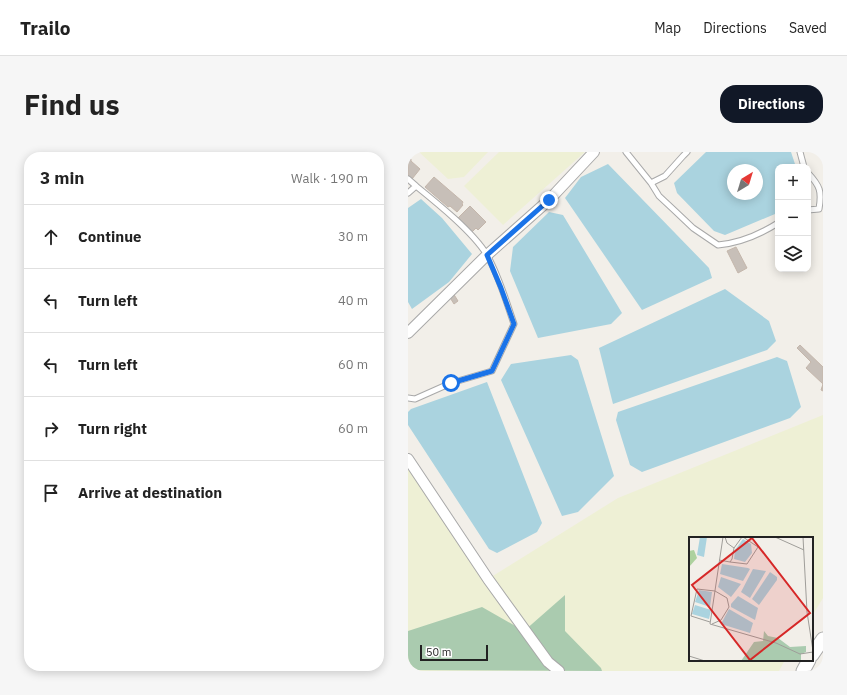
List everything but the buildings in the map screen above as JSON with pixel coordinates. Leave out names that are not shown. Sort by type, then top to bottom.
[{"type":"street","points":[[408,333],[435,304],[549,200],[594,152]]},
{"type":"street","points":[[408,459],[488,580],[548,662],[559,671]]},
{"type":"street","points":[[813,654],[823,639]]},
{"type":"street","points":[[803,671],[808,661]]},
{"type":"lane","points":[[626,152],[651,183],[659,196],[693,228],[718,245],[735,243],[750,238],[775,225]]},
{"type":"lane","points":[[651,183],[666,176],[687,152]]},
{"type":"lane","points":[[800,152],[803,164]]},
{"type":"lane","points":[[811,176],[818,184],[820,201],[819,209],[811,210]]},
{"type":"lane","points":[[408,179],[433,199],[458,223],[477,242],[487,255],[514,324],[492,371],[451,383],[415,399],[408,398]]},
{"type":"lane","points":[[408,193],[416,186]]},
{"type":"green space","points":[[419,152],[488,152],[464,177],[448,179]]},
{"type":"green space","points":[[499,152],[585,152],[503,225],[464,186]]},
{"type":"green space","points":[[823,415],[823,598],[813,614],[813,537],[689,537],[689,661],[784,661],[779,671],[408,671],[408,459],[488,579],[618,498]]},
{"type":"green space","points":[[565,595],[565,631],[601,668],[602,671],[408,670],[408,631],[482,607],[524,631]]},
{"type":"water","points":[[706,152],[791,152],[795,164],[775,164],[775,214],[725,235],[714,231],[677,193],[674,183]]},
{"type":"water","points":[[608,164],[709,268],[712,278],[642,310],[565,198],[581,177]]},
{"type":"water","points":[[421,199],[442,218],[472,254],[449,282],[412,309],[408,302],[408,208]]},
{"type":"water","points":[[549,212],[563,215],[622,313],[611,324],[538,338],[510,271],[513,247]]},
{"type":"water","points":[[725,289],[769,321],[776,341],[767,350],[613,404],[599,348]]},
{"type":"water","points":[[571,355],[578,360],[614,476],[578,512],[562,516],[501,380],[511,364]]},
{"type":"water","points":[[777,357],[787,361],[801,407],[790,418],[642,472],[630,465],[616,420],[618,412]]},
{"type":"water","points":[[487,382],[542,523],[537,532],[497,553],[489,549],[408,425],[408,412],[411,409]]},
{"type":"route","points":[[451,383],[492,371],[514,324],[487,255],[549,200]]}]
